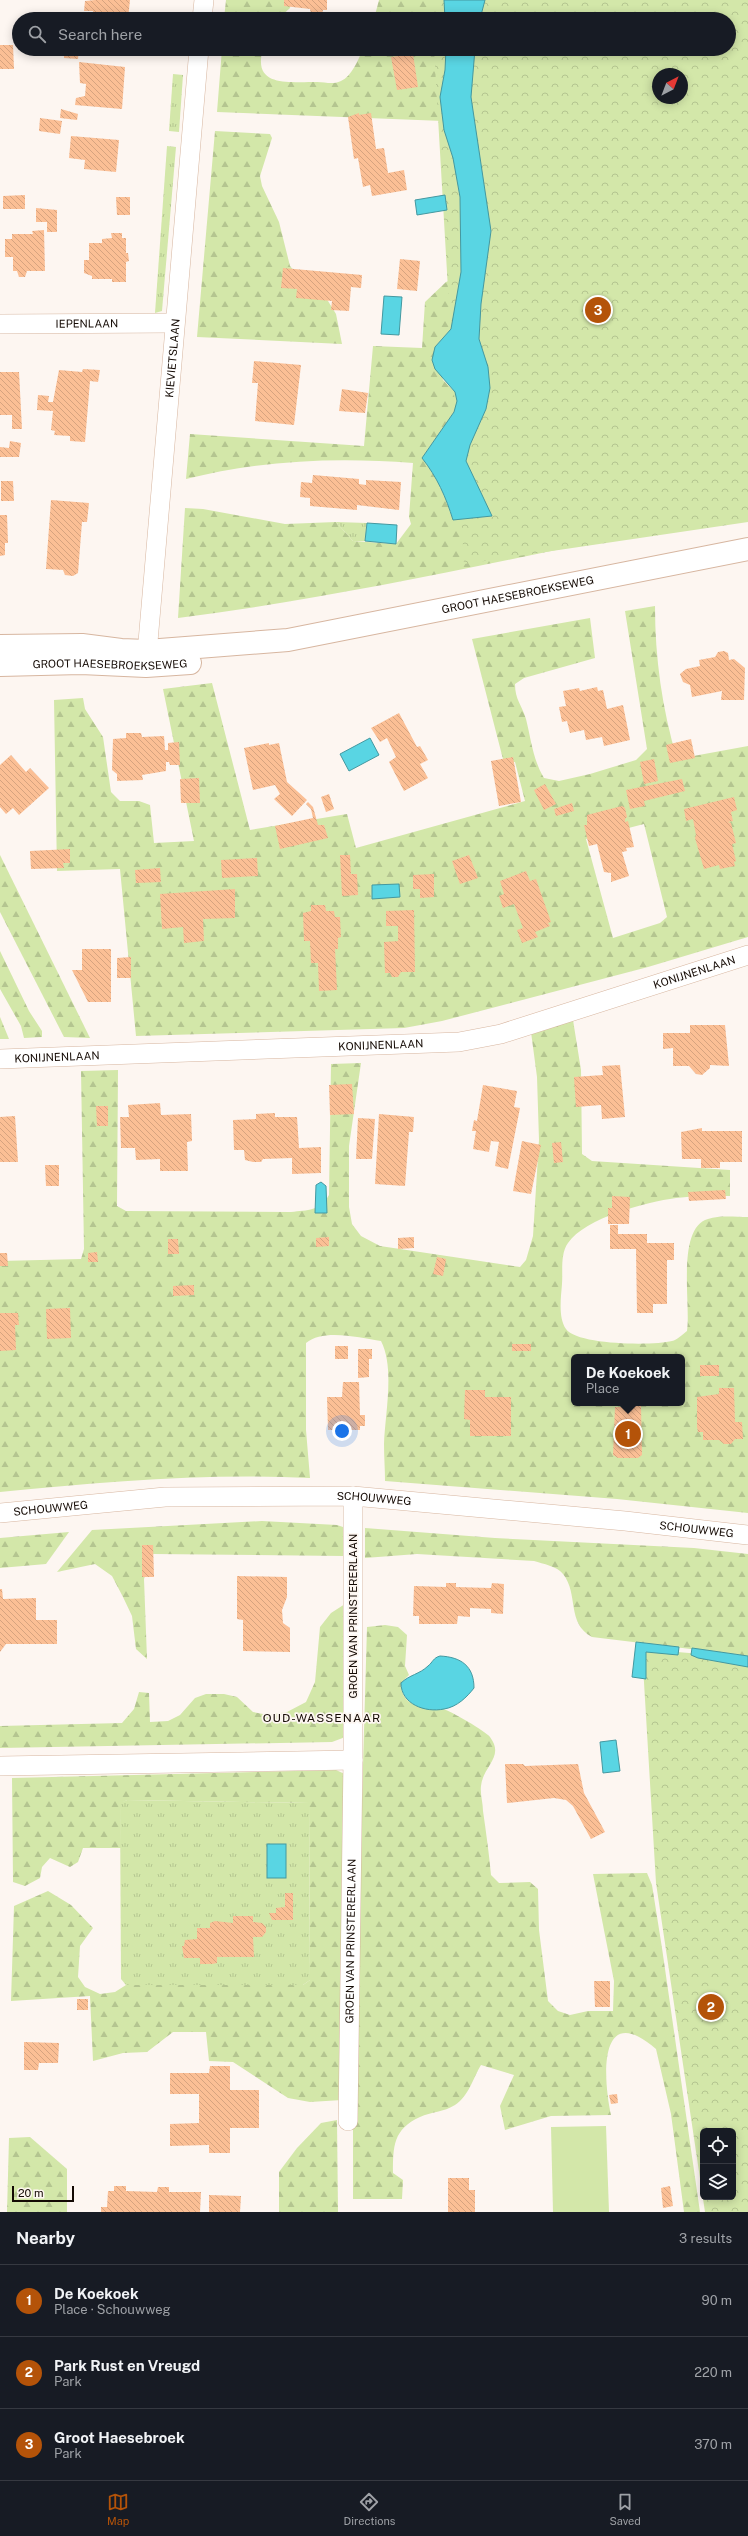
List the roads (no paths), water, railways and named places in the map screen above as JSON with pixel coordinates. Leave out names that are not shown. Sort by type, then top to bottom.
[{"type":"street","points":[[203,12],[204,0]]},
{"type":"street","name":"KIEVIETSLAAN","points":[[147,659],[174,323],[198,56]]},
{"type":"street","name":"IEPENLAAN","points":[[0,324],[174,323]]},
{"type":"street","name":"GROOT HAESEBROEKSEWEG","points":[[0,665],[81,663],[147,659],[288,640],[748,549]]},
{"type":"street","name":"GROOT HAESEBROEKSEWEG","points":[[0,646],[82,645],[121,650],[147,659]]},
{"type":"street","name":"KONIJNENLAAN","points":[[0,1059],[459,1042],[501,1034],[748,955]]},
{"type":"street","name":"SCHOUWWEG","points":[[0,1513],[165,1497],[353,1496],[625,1521],[748,1535]]},
{"type":"street","name":"GROEN VAN PRINSTERERLAAN","points":[[348,2121],[353,1760],[353,1496]]},
{"type":"street","points":[[0,1766],[353,1760]]},
{"type":"water","points":[[444,0],[485,0],[482,12],[445,12]]},
{"type":"water","points":[[446,56],[474,56],[471,97],[491,231],[481,304],[479,339],[488,367],[490,388],[486,409],[470,445],[466,461],[492,516],[453,520],[447,503],[432,472],[422,458],[454,412],[457,401],[455,392],[435,369],[432,360],[435,347],[451,329],[461,272],[460,197],[453,158],[444,130],[440,97],[445,70]]},
{"type":"water","points":[[445,195],[447,210],[417,215],[415,200]]},
{"type":"water","points":[[384,296],[402,297],[399,335],[381,334]]},
{"type":"water","points":[[367,523],[397,525],[396,544],[365,541]]},
{"type":"water","points":[[370,738],[379,755],[349,771],[340,754]]},
{"type":"water","points":[[399,884],[400,897],[372,899],[372,885]]},
{"type":"water","points":[[321,1182],[326,1186],[327,1213],[315,1213],[316,1185]]},
{"type":"water","points":[[636,1642],[679,1647],[678,1655],[646,1652],[646,1679],[632,1677]]},
{"type":"water","points":[[692,1648],[748,1656],[748,1667],[698,1658],[691,1655]]},
{"type":"water","points":[[440,1656],[454,1658],[465,1664],[472,1674],[474,1688],[461,1701],[449,1708],[429,1710],[410,1702],[402,1690],[401,1683],[407,1678],[425,1669],[434,1659]]},
{"type":"water","points":[[616,1740],[620,1771],[603,1773],[600,1742]]},
{"type":"water","points":[[267,1844],[286,1844],[286,1878],[267,1878]]},
{"type":"place","name":"Groot Haesebroek","points":[[598,310]]},
{"type":"place","name":"De Koekoek","points":[[628,1434]]},
{"type":"place","name":"Park Rust en Vreugd","points":[[711,2007]]},
{"type":"district","name":"OUD-WASSENAAR","points":[[322,1718]]}]
